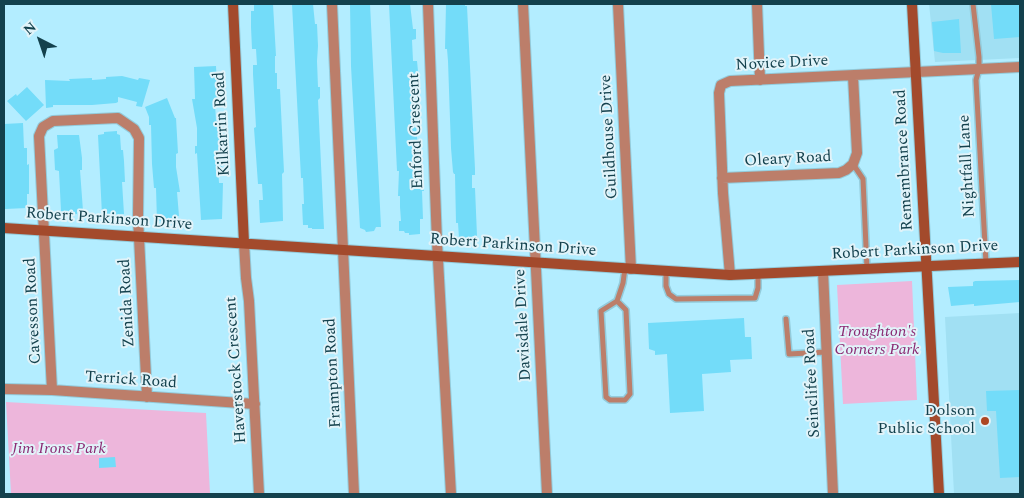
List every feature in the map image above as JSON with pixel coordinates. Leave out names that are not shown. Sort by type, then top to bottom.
[{"type":"street","name":"Kilkarrin Road","points":[[233,4],[244,243]]},
{"type":"street","points":[[332,4],[343,250]]},
{"type":"street","name":"Enford Crescent","points":[[428,4],[438,256]]},
{"type":"street","name":"Davisdale Drive","points":[[523,4],[547,494]]},
{"type":"street","name":"Guildhouse Drive","points":[[618,4],[628,268]]},
{"type":"street","points":[[757,4],[760,80]]},
{"type":"street","name":"Remembrance Road","points":[[912,4],[939,494]]},
{"type":"street","name":"Novice Drive","points":[[730,275],[722,178],[718,93],[721,85],[730,81],[1020,67]]},
{"type":"street","name":"Oleary Road","points":[[722,178],[839,173],[853,164],[857,152],[853,76]]},
{"type":"street","name":"Cavesson Road","points":[[52,390],[39,136],[43,127],[53,121],[118,118],[127,123],[139,138],[139,237]]},
{"type":"street","name":"Robert Parkinson Drive","points":[[4,228],[730,275],[1020,262]]},
{"type":"street","name":"Zenida Road","points":[[139,237],[147,397]]},
{"type":"street","name":"Haverstock Crescent","points":[[244,243],[249,301],[259,494]]},
{"type":"street","name":"Frampton Road","points":[[343,250],[354,494]]},
{"type":"street","points":[[438,256],[451,494]]},
{"type":"street","name":"Seinclifee Road","points":[[823,271],[833,494]]},
{"type":"street","name":"Terrick Road","points":[[4,389],[52,390],[255,404]]},
{"type":"lane","name":"Nightfall Lane","points":[[973,4],[979,69],[976,80],[986,263]]},
{"type":"lane","points":[[853,164],[863,179],[868,269]]},
{"type":"lane","points":[[617,301],[626,310],[630,394],[625,400],[610,400],[606,397],[601,311],[617,301],[628,268]]},
{"type":"lane","points":[[666,271],[666,286],[669,294],[676,299],[755,298],[758,288],[758,274]]},
{"type":"lane","points":[[786,319],[789,354],[826,352]]},
{"type":"shaded area","points":[[929,4],[1020,4],[1020,58],[935,62]]},
{"type":"shaded area","name":"Dolson Public School","points":[[1020,313],[1020,494],[954,494],[945,317]]},
{"type":"green space","name":"Troughton's Corners Park","points":[[912,281],[917,400],[843,404],[837,285]]},
{"type":"green space","name":"Jim Irons Park","points":[[6,402],[206,413],[210,494],[11,494]]},
{"type":"building","points":[[254,4],[273,4],[275,73],[277,73],[277,89],[280,89],[284,172],[282,174],[283,221],[260,223],[259,200],[263,200],[262,184],[258,184],[254,128],[256,127],[253,65],[257,65],[256,49],[252,49],[251,27],[251,11],[254,11]]},
{"type":"building","points":[[292,4],[313,4],[315,24],[317,24],[318,87],[320,87],[320,98],[318,100],[324,229],[312,229],[308,228],[308,225],[303,225],[303,178],[301,178]]},
{"type":"building","points":[[350,4],[370,4],[381,227],[376,227],[374,231],[366,232],[360,228],[351,66]]},
{"type":"building","points":[[389,4],[410,4],[413,29],[416,29],[416,39],[412,40],[413,61],[417,61],[418,71],[416,71],[417,86],[414,86],[415,108],[420,110],[420,118],[415,118],[420,166],[417,168],[418,184],[423,184],[424,191],[422,191],[423,219],[420,219],[420,234],[409,235],[409,233],[404,231],[399,231],[399,221],[401,221],[400,196],[398,196],[399,171],[397,171]]},
{"type":"building","points":[[446,4],[465,4],[467,6],[475,169],[475,175],[472,175],[472,188],[475,188],[477,236],[472,236],[473,240],[459,238],[458,223],[456,223],[448,61],[447,49],[445,49]]},
{"type":"building","points":[[991,4],[1020,4],[1020,37],[994,39]]},
{"type":"building","points":[[959,19],[961,53],[934,51],[932,22]]},
{"type":"building","points":[[216,66],[218,104],[215,104],[216,121],[220,120],[221,131],[222,167],[218,167],[219,183],[223,183],[222,219],[201,220],[197,153],[195,154],[197,128],[192,99],[195,99],[194,67]]},
{"type":"building","points":[[122,76],[138,80],[139,78],[150,80],[142,107],[136,106],[137,102],[118,97],[118,102],[116,103],[53,105],[53,107],[46,108],[45,80],[70,81],[69,79],[92,78],[92,80]]},
{"type":"building","points":[[27,87],[44,105],[26,121],[7,101],[16,94],[17,96]]},
{"type":"building","points":[[167,98],[176,118],[178,153],[176,154],[176,167],[180,192],[177,192],[179,216],[173,217],[173,219],[157,221],[151,125],[149,125],[149,117],[145,107]]},
{"type":"building","points":[[23,123],[24,148],[27,148],[27,165],[29,164],[27,208],[5,209],[4,124]]},
{"type":"building","points":[[117,131],[117,134],[120,135],[124,161],[125,182],[122,182],[124,214],[102,215],[98,135],[104,134],[104,132]]},
{"type":"building","points":[[57,135],[79,135],[82,158],[82,170],[80,170],[83,211],[77,211],[77,214],[64,215],[64,212],[61,211],[59,171],[55,170],[54,150],[58,148]]},
{"type":"building","points":[[1020,280],[1020,302],[951,306],[948,287],[973,286],[975,281]]},
{"type":"building","points":[[744,318],[745,337],[751,337],[752,359],[730,360],[731,372],[702,374],[704,411],[670,413],[667,354],[655,355],[655,351],[649,349],[648,323]]},
{"type":"building","points":[[1020,390],[1020,477],[1000,478],[996,411],[987,411],[986,391]]},
{"type":"building","points":[[115,457],[116,467],[99,468],[99,458]]},
{"type":"place","name":"Dolson Public School","points":[[985,421]]}]
